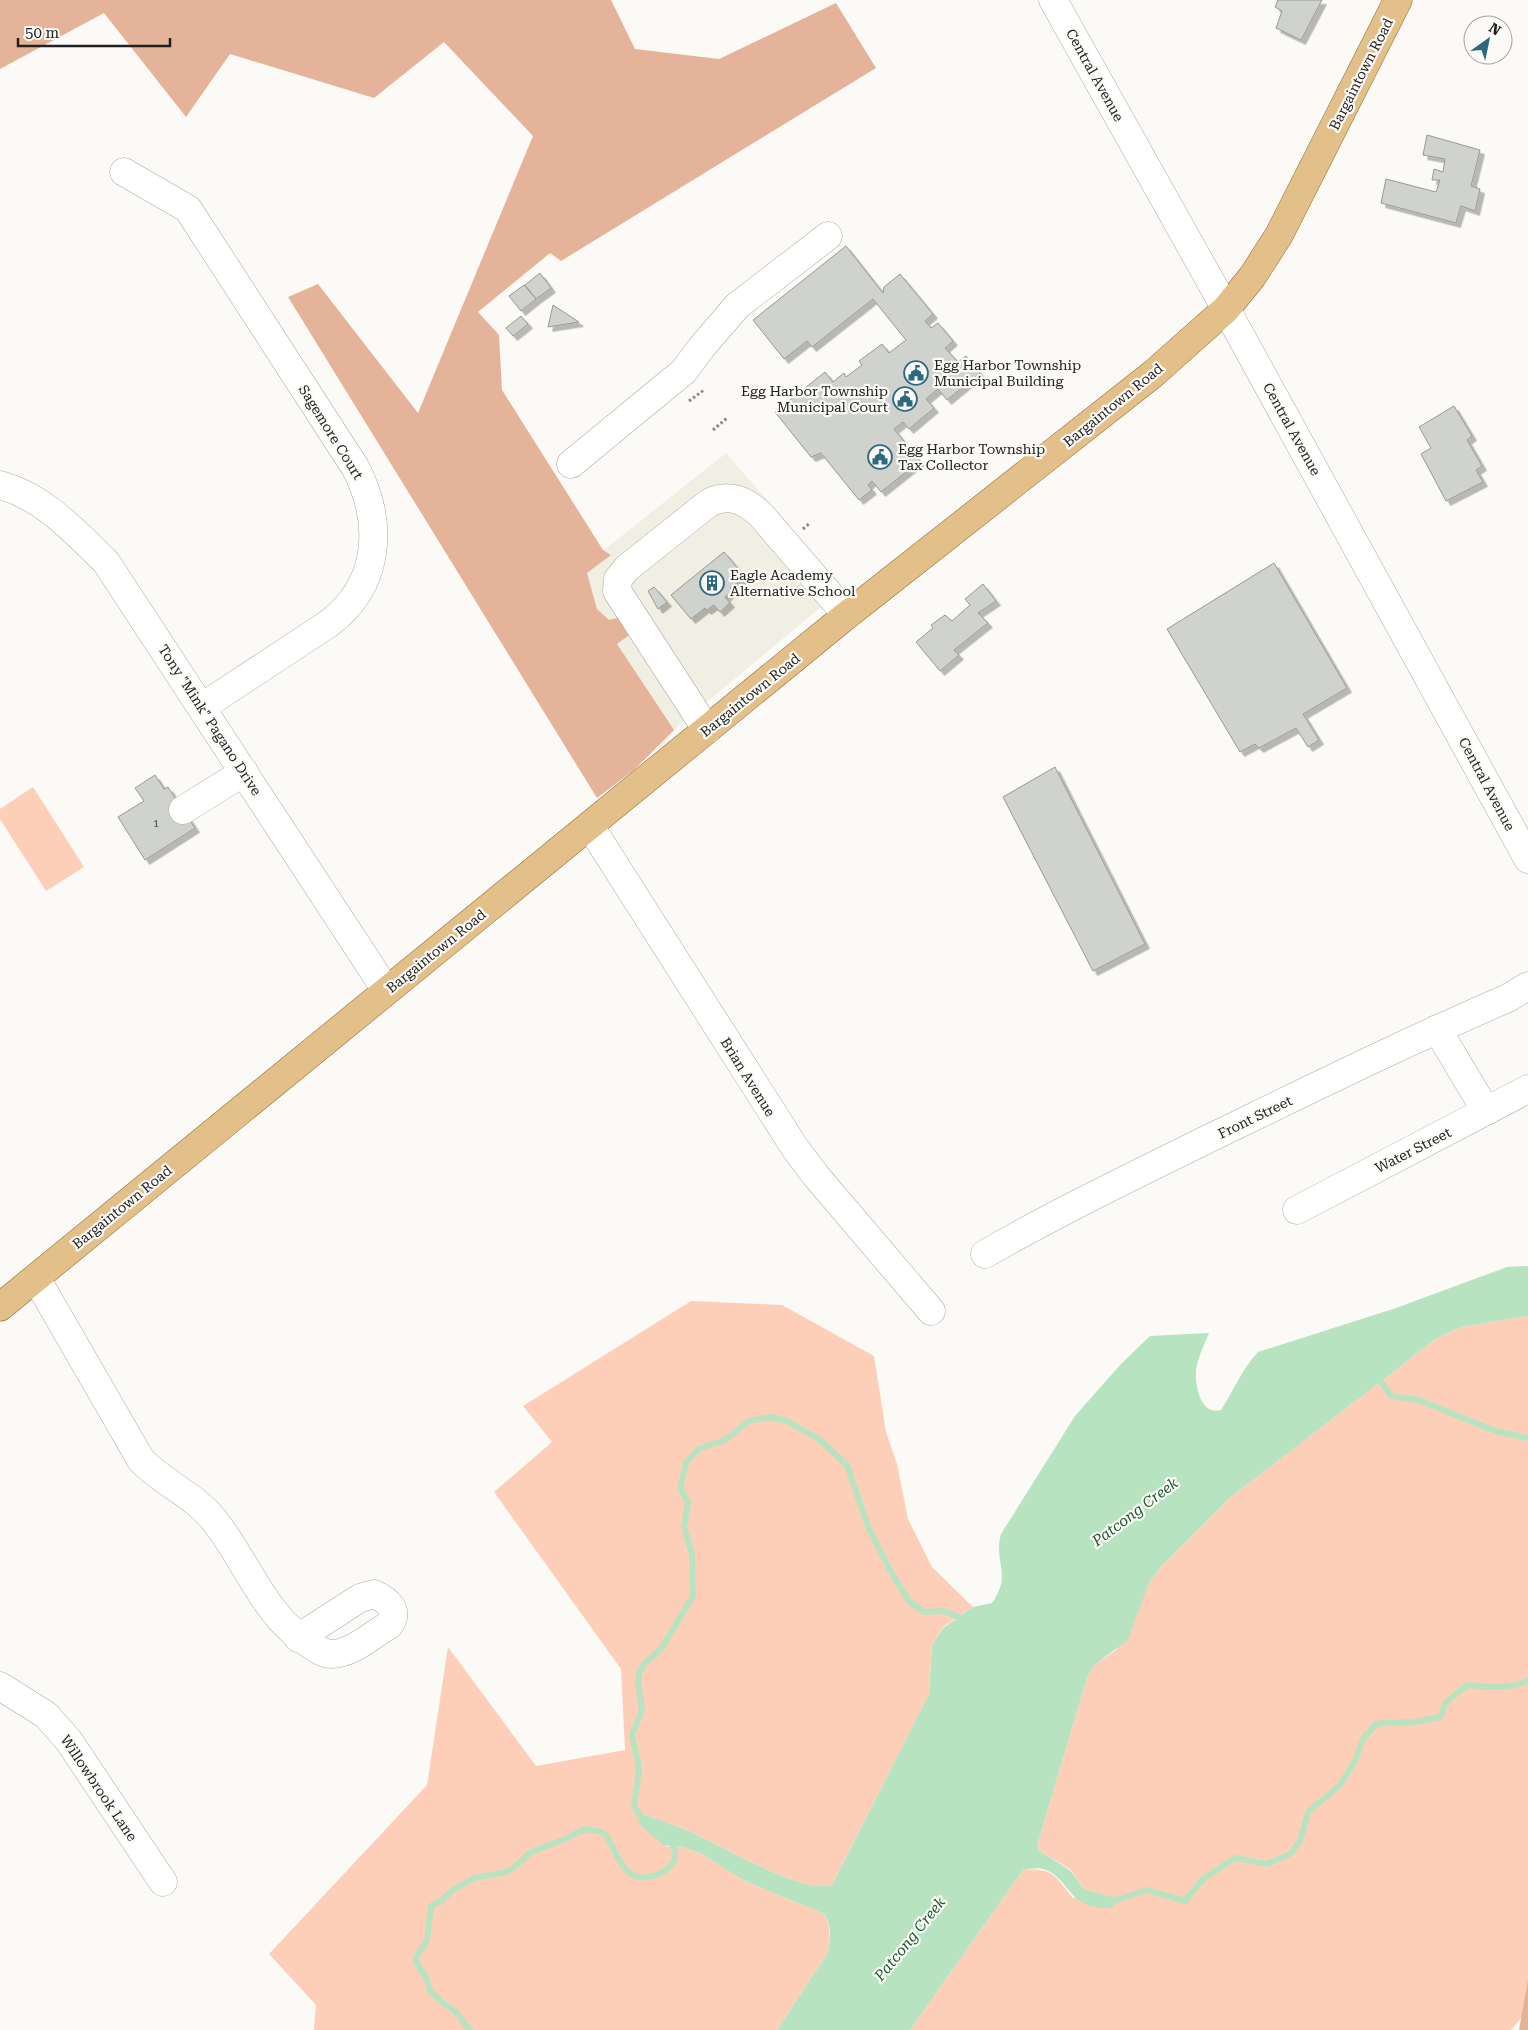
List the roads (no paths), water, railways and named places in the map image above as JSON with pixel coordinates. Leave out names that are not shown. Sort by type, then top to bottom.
[{"type":"main road","name":"Bargaintown Road","points":[[0,1308],[386,990],[590,826],[847,615],[1153,374],[1226,309],[1252,277],[1279,235],[1398,0]]},
{"type":"street","name":"Central Avenue","points":[[1052,0],[1226,309],[1528,859]]},
{"type":"street","name":"Sagemore Court","points":[[124,172],[188,209],[355,467],[366,490],[373,520],[374,545],[369,566],[357,593],[344,610],[328,624],[202,707]]},
{"type":"street","points":[[571,464],[684,371],[700,348],[737,306],[828,236]]},
{"type":"street","name":"Tony \"Mink\" Pagano Drive","points":[[0,485],[17,490],[57,514],[106,562],[386,990]]},
{"type":"street","points":[[707,730],[617,590],[618,579],[627,568],[710,502],[726,497],[734,498],[744,502],[761,515],[847,615]]},
{"type":"street","points":[[184,810],[244,772]]},
{"type":"street","name":"Brian Avenue","points":[[590,826],[795,1148],[816,1176],[931,1311]]},
{"type":"street","name":"Front Street","points":[[985,1254],[1023,1232],[1138,1174],[1437,1029],[1508,998],[1528,986]]},
{"type":"street","points":[[1437,1029],[1486,1111]]},
{"type":"street","name":"Water Street","points":[[1297,1210],[1528,1089]]},
{"type":"street","points":[[36,1278],[141,1460],[154,1474],[190,1498],[214,1520],[278,1618],[298,1638]]},
{"type":"street","name":"Willowbrook Lane","points":[[0,1686],[46,1715],[69,1741],[163,1882]]},
{"type":"water","name":"Patcong Creek","points":[[1528,1266],[1528,1316],[1461,1327],[1437,1338],[1231,1497],[1161,1567],[1149,1583],[1128,1640],[1094,1665],[1087,1678],[1037,1846],[1040,1851],[1071,1871],[1084,1889],[1113,1897],[1116,1900],[1113,1907],[1087,1905],[1078,1900],[1052,1873],[1043,1869],[1023,1870],[910,2030],[777,2030],[827,1954],[830,1933],[824,1914],[743,1880],[700,1853],[683,1847],[663,1845],[638,1823],[642,1816],[646,1815],[689,1831],[782,1876],[802,1883],[819,1886],[832,1885],[929,1694],[932,1645],[943,1628],[973,1607],[992,1603],[1001,1584],[999,1544],[1001,1534],[1075,1416],[1121,1364],[1150,1336],[1209,1333],[1201,1351],[1196,1370],[1198,1391],[1200,1398],[1208,1408],[1214,1411],[1221,1410],[1258,1352],[1396,1308],[1507,1267]]},
{"type":"waterway","points":[[1377,1376],[1391,1396],[1419,1400],[1495,1431],[1528,1438]]},
{"type":"waterway","points":[[646,1824],[634,1807],[639,1768],[632,1735],[642,1710],[638,1682],[639,1673],[644,1664],[661,1649],[693,1596],[692,1555],[684,1526],[688,1502],[680,1488],[686,1463],[698,1449],[725,1440],[749,1421],[769,1417],[787,1421],[820,1440],[847,1465],[869,1529],[896,1581],[909,1601],[924,1612],[943,1611],[959,1617]]},
{"type":"waterway","points":[[1116,1900],[1147,1890],[1185,1901],[1203,1879],[1235,1858],[1267,1864],[1290,1854],[1300,1841],[1308,1812],[1339,1786],[1355,1761],[1363,1739],[1375,1725],[1416,1722],[1440,1717],[1446,1702],[1467,1685],[1506,1687],[1528,1680]]},
{"type":"waterway","points":[[470,2030],[455,2011],[430,1991],[427,1979],[416,1962],[416,1957],[427,1941],[431,1906],[474,1878],[502,1873],[512,1869],[531,1852],[585,1829],[603,1832],[623,1866],[631,1874],[639,1877],[658,1874],[672,1864],[675,1850],[669,1842]]},
{"type":"place","name":"Egg Harbor Township Municipal Building","points":[[916,373]]},
{"type":"place","name":"Egg Harbor Township Municipal Court","points":[[905,399]]},
{"type":"place","name":"Egg Harbor Township Tax Collector","points":[[880,457]]},
{"type":"place","name":"Eagle Academy Alternative School","points":[[712,583]]}]
